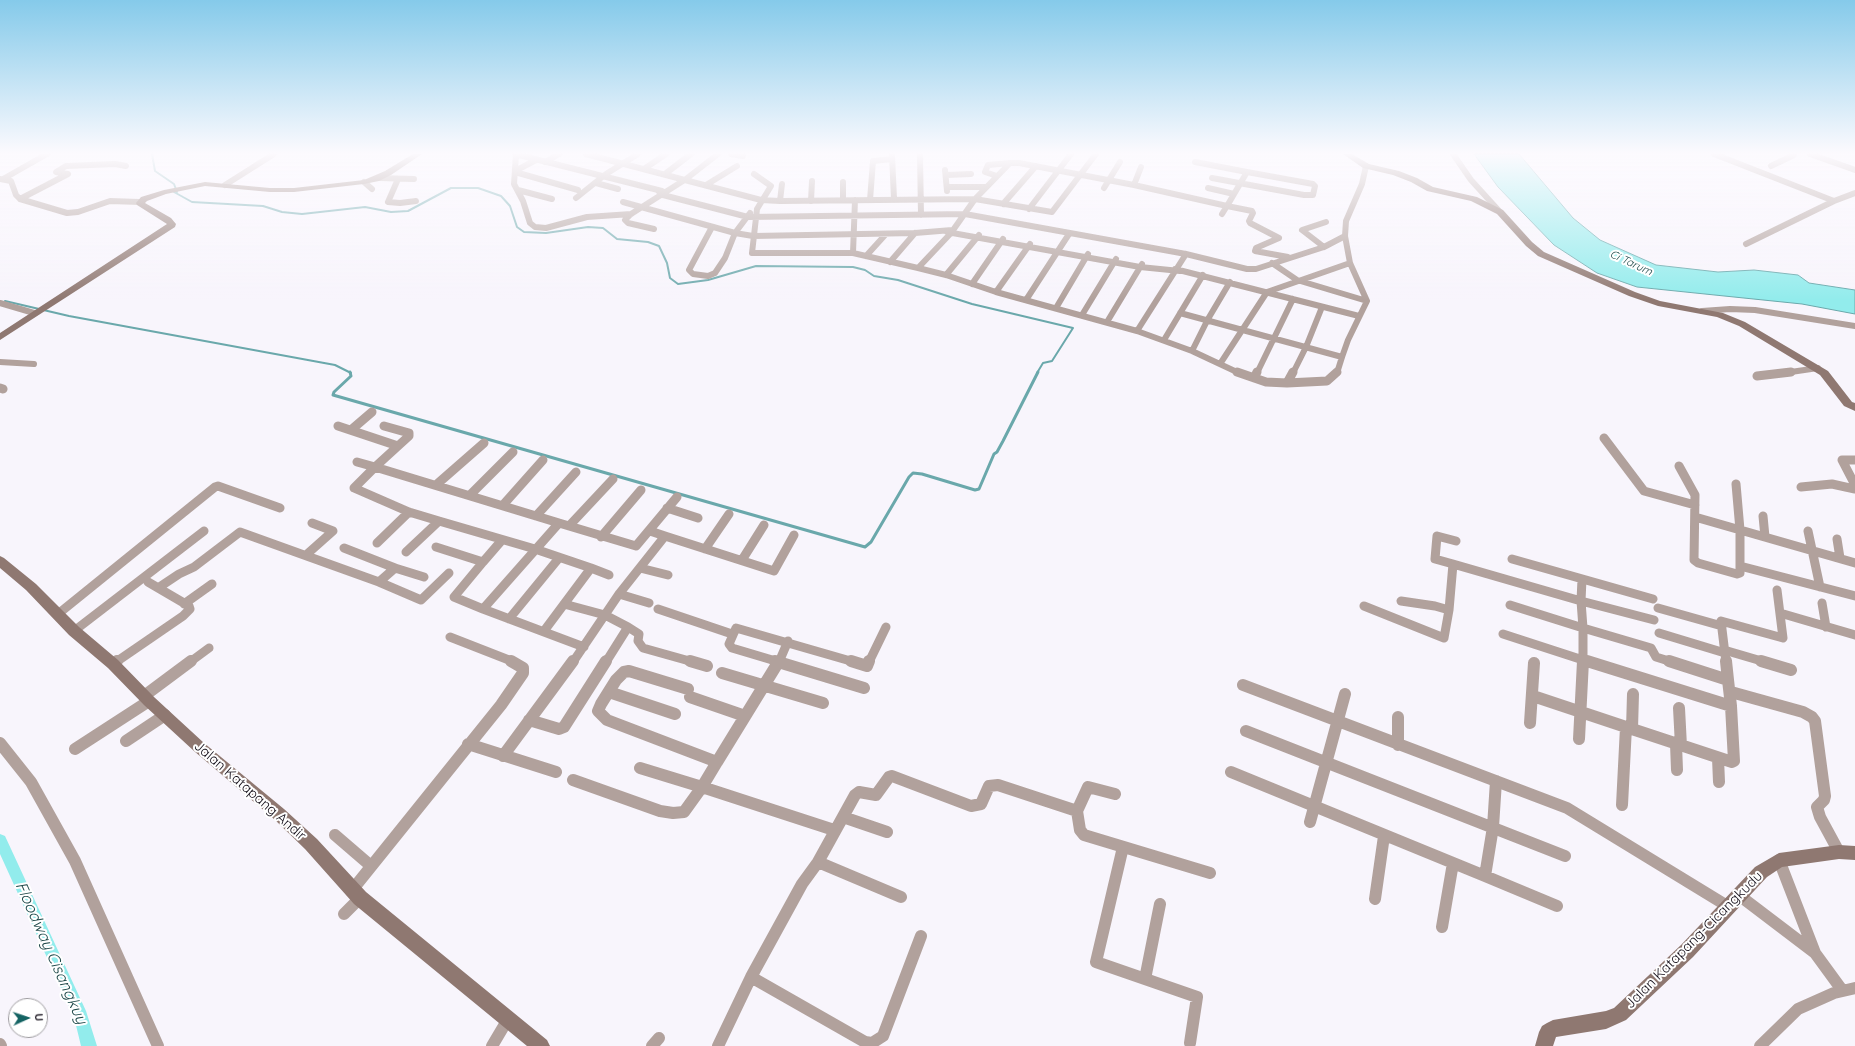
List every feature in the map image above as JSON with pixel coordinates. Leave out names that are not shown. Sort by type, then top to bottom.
[{"type":"street","points":[[34,203],[70,213],[78,212],[105,203]]},
{"type":"street","points":[[0,337],[37,311],[172,226],[168,220],[143,206],[141,203]]},
{"type":"street","points":[[523,203],[530,223],[538,228],[546,228],[587,217],[631,214]]},
{"type":"street","points":[[625,203],[735,233],[753,236],[950,232],[978,236],[1028,245],[1056,252],[1087,255],[1203,275],[1359,316]]},
{"type":"street","points":[[649,203],[631,214],[625,220],[626,222],[654,230]]},
{"type":"street","points":[[704,203],[754,216],[965,214],[1186,254],[1247,269],[1256,269],[1292,258],[1324,247],[1345,236]]},
{"type":"street","points":[[759,203],[754,216],[751,252],[756,254],[853,252],[918,268],[946,275],[996,292],[1137,331],[1192,351],[1254,378],[1273,383],[1326,381],[1336,374],[1359,316],[1367,301]]},
{"type":"street","points":[[853,252],[855,203]]},
{"type":"street","points":[[921,203],[921,215]]},
{"type":"street","points":[[918,268],[950,232],[973,203]]},
{"type":"street","points":[[995,203],[1029,209],[1054,211],[1060,203]]},
{"type":"street","points":[[1029,209],[1034,203]]},
{"type":"street","points":[[1213,203],[1252,211],[1253,213],[1249,221],[1250,223],[1279,238],[1256,248],[1254,251],[1292,258]]},
{"type":"street","points":[[1222,214],[1229,203]]},
{"type":"street","points":[[1354,203],[1346,221],[1345,236],[1350,263],[1367,301]]},
{"type":"street","points":[[1481,203],[1500,212]]},
{"type":"street","points":[[1492,203],[1529,244],[1541,254],[1647,300],[1670,306],[1702,311],[1742,324],[1818,368],[1830,379],[1848,404],[1855,408]]},
{"type":"street","points":[[1746,244],[1830,203]]},
{"type":"street","points":[[712,227],[689,270],[690,273],[708,276],[713,274],[725,258],[735,233],[754,216]]},
{"type":"street","points":[[1324,247],[1302,230],[1326,222]]},
{"type":"street","points":[[890,262],[914,233]]},
{"type":"street","points":[[866,256],[886,234]]},
{"type":"street","points":[[1026,300],[1069,234]]},
{"type":"street","points":[[946,275],[978,236]]},
{"type":"street","points":[[972,284],[1002,241]]},
{"type":"street","points":[[996,292],[1028,245]]},
{"type":"street","points":[[1137,331],[1186,254]]},
{"type":"street","points":[[1056,308],[1087,255]]},
{"type":"street","points":[[1082,315],[1115,261]]},
{"type":"street","points":[[1272,263],[1297,280],[1367,301]]},
{"type":"street","points":[[1220,364],[1267,292],[1297,280],[1350,263]]},
{"type":"street","points":[[1107,322],[1141,265]]},
{"type":"street","points":[[1164,340],[1203,275]]},
{"type":"street","points":[[1192,351],[1208,319],[1230,282]]},
{"type":"street","points":[[1254,378],[1293,299]]},
{"type":"street","points":[[0,303],[37,311]]},
{"type":"street","points":[[1288,383],[1306,347],[1322,307]]},
{"type":"street","points":[[1702,311],[1730,309],[1755,310],[1855,326]]},
{"type":"street","points":[[1180,313],[1243,328],[1342,357]]},
{"type":"street","points":[[0,362],[34,364]]},
{"type":"street","points":[[1757,376],[1818,368]]},
{"type":"street","points":[[351,430],[372,412]]},
{"type":"street","points":[[338,426],[398,446]]},
{"type":"street","points":[[384,426],[409,433],[409,436],[354,488],[409,512],[535,549],[609,575]]},
{"type":"street","points":[[1604,438],[1644,491],[1695,505]]},
{"type":"street","points":[[436,485],[484,443]]},
{"type":"street","points":[[470,495],[513,452]]},
{"type":"street","points":[[503,505],[543,460]]},
{"type":"street","points":[[1855,460],[1842,460],[1855,485]]},
{"type":"street","points":[[357,462],[503,505],[601,537],[635,546],[650,531],[677,497]]},
{"type":"street","points":[[1679,466],[1693,490],[1695,505],[1694,560],[1698,563],[1737,574],[1740,573],[1740,530],[1736,484]]},
{"type":"street","points":[[536,516],[576,472]]},
{"type":"street","points":[[569,526],[613,479]]},
{"type":"street","points":[[1801,487],[1832,484],[1855,489]]},
{"type":"street","points":[[58,614],[215,487],[220,487],[280,508]]},
{"type":"street","points":[[601,537],[641,490]]},
{"type":"street","points":[[667,508],[698,518]]},
{"type":"street","points":[[377,542],[409,512]]},
{"type":"street","points":[[705,549],[729,514]]},
{"type":"street","points":[[1763,516],[1765,537]]},
{"type":"street","points":[[1694,517],[1855,563]]},
{"type":"street","points":[[406,552],[439,521]]},
{"type":"street","points":[[306,555],[333,531],[312,523]]},
{"type":"street","points":[[483,609],[559,523]]},
{"type":"street","points":[[742,560],[764,525]]},
{"type":"street","points":[[74,631],[204,531]]},
{"type":"street","points":[[650,531],[774,571],[794,535]]},
{"type":"street","points":[[1808,531],[1820,587]]},
{"type":"street","points":[[158,588],[179,574],[194,567],[240,532],[379,582],[421,600],[449,573]]},
{"type":"street","points":[[503,756],[584,647],[619,594],[665,536]]},
{"type":"street","points":[[1456,542],[1437,536],[1435,559],[1654,620]]},
{"type":"street","points":[[1837,539],[1840,558]]},
{"type":"street","points":[[502,540],[454,597],[584,647]]},
{"type":"street","points":[[436,547],[482,562]]},
{"type":"street","points":[[344,548],[395,568],[424,577]]},
{"type":"street","points":[[509,619],[559,558]]},
{"type":"street","points":[[1512,559],[1582,579],[1722,626]]},
{"type":"street","name":"Jalan Katapang Andir","points":[[0,560],[31,587],[74,631],[113,664],[146,698],[199,747],[279,814],[356,893],[541,1046]]},
{"type":"street","points":[[1364,606],[1444,638],[1449,610],[1453,564]]},
{"type":"street","points":[[1740,566],[1855,596]]},
{"type":"street","points":[[379,582],[395,568]]},
{"type":"street","points":[[544,631],[591,568]]},
{"type":"street","points":[[640,568],[668,575]]},
{"type":"street","points":[[1579,739],[1583,660],[1582,579]]},
{"type":"street","points":[[113,664],[183,616],[190,609],[148,582]]},
{"type":"street","points":[[184,604],[212,584]]},
{"type":"street","points":[[1533,696],[1728,762],[1734,761],[1730,692],[1721,621],[1783,638],[1777,590]]},
{"type":"street","points":[[619,594],[732,634]]},
{"type":"street","points":[[1401,601],[1435,606],[1449,610]]},
{"type":"street","points":[[1822,603],[1826,627]]},
{"type":"street","points":[[564,604],[605,615],[636,631],[638,634],[638,641],[644,648],[707,666]]},
{"type":"street","points":[[1510,605],[1651,648],[1654,655],[1658,658],[1728,680]]},
{"type":"street","points":[[1780,613],[1855,635]]},
{"type":"street","points":[[529,720],[559,729],[564,727],[628,627]]},
{"type":"street","points":[[864,688],[817,675],[730,647],[729,644],[732,634],[736,628],[739,628],[867,666],[886,627]]},
{"type":"street","points":[[1659,633],[1791,670]]},
{"type":"street","points":[[1503,634],[1731,706]]},
{"type":"street","points":[[344,914],[371,866],[521,678],[523,668],[516,663],[450,637]]},
{"type":"street","points":[[573,780],[660,811],[673,813],[684,812],[702,787],[779,662],[788,642]]},
{"type":"street","points":[[75,749],[146,698],[209,648]]},
{"type":"street","points":[[1530,723],[1534,663]]},
{"type":"street","points":[[717,762],[602,717],[598,711],[599,708],[616,680],[624,672],[629,671],[745,716]]},
{"type":"street","points":[[722,673],[763,687],[823,703]]},
{"type":"street","points":[[1243,685],[1567,808],[1734,901],[1815,952],[1848,989],[1798,1009],[1760,1046]]},
{"type":"street","points":[[609,692],[675,714]]},
{"type":"street","points":[[1730,692],[1803,712],[1812,717],[1816,725],[1825,796],[1824,800],[1817,806],[1818,811],[1847,852]]},
{"type":"street","points":[[1310,822],[1345,694]]},
{"type":"street","points":[[1622,805],[1633,694]]},
{"type":"street","points":[[1677,770],[1679,708]]},
{"type":"street","points":[[126,741],[165,715]]},
{"type":"street","points":[[1398,717],[1398,745]]},
{"type":"street","points":[[1246,731],[1565,856]]},
{"type":"street","points":[[0,743],[31,782],[75,861],[158,1046]]},
{"type":"street","points":[[468,744],[556,772]]},
{"type":"street","points":[[1718,758],[1719,782]]},
{"type":"street","points":[[640,768],[834,830]]},
{"type":"street","points":[[1231,772],[1557,906]]},
{"type":"street","points":[[718,1046],[751,977],[802,884],[818,862],[834,830],[857,793],[862,792],[876,795],[887,778],[892,776],[971,806],[977,806],[981,804],[987,788],[995,784],[1077,811]]},
{"type":"street","points":[[1485,876],[1492,828],[1496,781]]},
{"type":"street","points":[[1116,794],[1088,787],[1077,811],[1081,833],[1210,873]]},
{"type":"street","points":[[842,817],[887,832]]},
{"type":"street","points":[[335,835],[371,866]]},
{"type":"street","points":[[1375,899],[1384,836]]},
{"type":"street","points":[[1123,847],[1096,962],[1197,997],[1190,1043]]},
{"type":"street","name":"Jalan Katapang-Cicangkudu","points":[[1544,1046],[1545,1038],[1548,1032],[1552,1029],[1606,1020],[1620,1014],[1687,951],[1761,872],[1780,860],[1847,852]]},
{"type":"street","points":[[1780,860],[1815,952]]},
{"type":"street","points":[[818,862],[901,897]]},
{"type":"street","points":[[1442,927],[1453,863]]},
{"type":"street","points":[[1145,979],[1160,904]]},
{"type":"street","points":[[751,977],[865,1042],[872,1044],[883,1036],[921,936]]},
{"type":"street","points":[[492,1046],[508,1019]]},
{"type":"water","name":"Ci Tarum","points":[[1513,203],[1560,203],[1573,218],[1600,240],[1656,265],[1718,272],[1754,270],[1798,275],[1809,283],[1855,290],[1855,314],[1802,304],[1637,287],[1597,273],[1554,245]]},
{"type":"waterway","points":[[206,203],[263,206],[282,212],[302,214],[365,207],[391,212],[408,211],[423,203]]},
{"type":"waterway","points":[[507,203],[510,206],[517,227],[524,232],[546,233],[588,227],[603,228],[617,239],[648,242],[659,246],[667,263],[670,278],[678,284],[708,280],[756,266],[853,267],[865,270],[874,276],[898,280],[972,304],[1073,328],[1052,361],[1043,363],[1037,373]]},
{"type":"waterway","points":[[5,301],[69,316],[335,365],[350,373]]},
{"type":"waterway","points":[[350,373],[351,376],[334,392],[333,395],[865,547],[871,542],[909,477],[913,473],[922,474],[975,490],[979,489],[994,454],[997,452],[1003,441],[1038,372]]},
{"type":"waterway","name":"Floodway Cisangkuy","points":[[0,840],[81,1016],[89,1046]]}]
